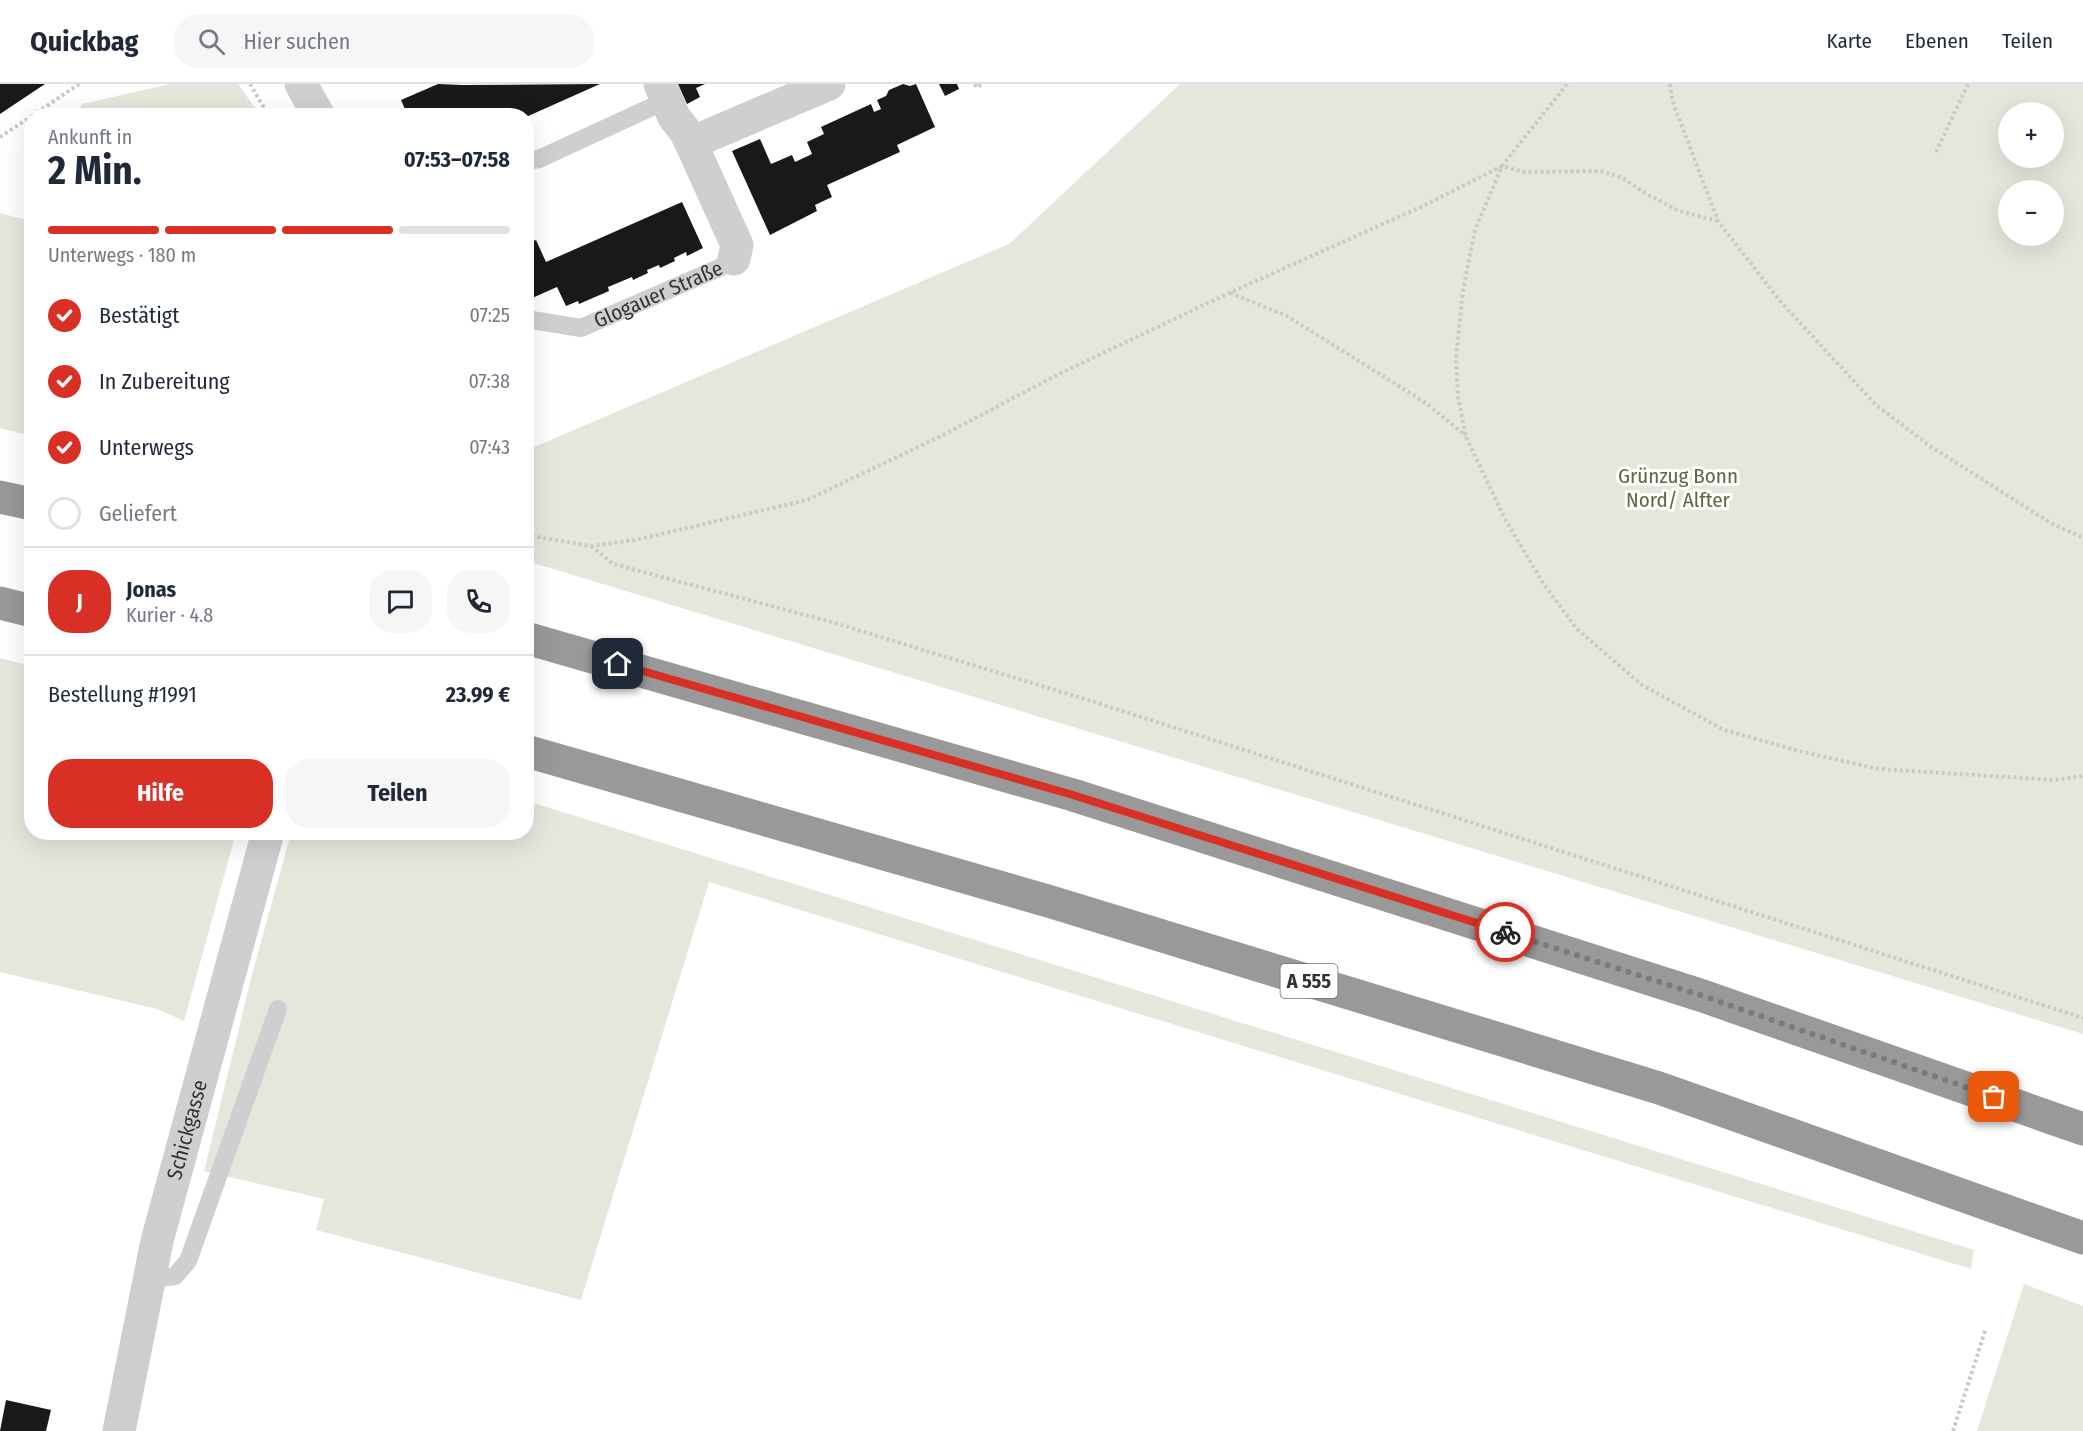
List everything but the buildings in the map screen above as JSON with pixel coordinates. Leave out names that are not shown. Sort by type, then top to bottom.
[{"type":"highway","points":[[0,496],[24,502]]},
{"type":"highway","points":[[0,603],[24,609]]},
{"type":"highway","points":[[534,640],[1073,795],[1703,996],[2083,1129]]},
{"type":"highway","name":"A 555","points":[[534,753],[1048,901],[1647,1084],[2083,1238]]},
{"type":"street","points":[[301,84],[314,108]]},
{"type":"street","points":[[691,143],[829,84]]},
{"type":"street","name":"Glogauer Straße","points":[[663,92],[674,117],[691,143],[736,245],[734,259]]},
{"type":"street","name":"Schickgasse","points":[[120,1431],[157,1241],[266,840]]},
{"type":"lane","name":"Glogauer Straße","points":[[534,160],[663,92]]},
{"type":"lane","name":"Glogauer Straße","points":[[534,321],[581,328],[719,268],[734,259]]},
{"type":"lane","points":[[150,1280],[175,1276],[188,1261],[278,1009]]},
{"type":"path","points":[[44,108],[79,84]]},
{"type":"path","points":[[250,84],[264,108]]},
{"type":"path","points":[[975,84],[976,87],[983,84]]},
{"type":"path","points":[[1567,84],[1502,166],[1475,230],[1463,291],[1456,357],[1458,397],[1466,436],[1504,517],[1543,583],[1576,628],[1642,685],[1724,730],[1803,752],[1879,769],[2055,780],[2083,776]]},
{"type":"path","points":[[1671,84],[1672,100],[1718,221],[1780,301],[1876,405],[1930,446],[2049,522],[2083,538]]},
{"type":"path","points":[[1936,152],[1968,84]]},
{"type":"path","points":[[0,137],[24,121]]},
{"type":"path","points":[[534,535],[591,546],[635,540],[807,500],[943,435],[1061,373],[1229,293],[1423,206],[1502,166],[1523,172],[1601,171],[1623,178],[1679,211],[1718,221]]},
{"type":"path","points":[[1229,293],[1297,322],[1426,403],[1466,436]]},
{"type":"path","points":[[591,546],[613,564],[828,621],[1088,700],[2083,1018]]},
{"type":"path","points":[[1953,1431],[1985,1331]]},
{"type":"green space","points":[[169,84],[238,84],[255,108],[80,108],[82,104]]},
{"type":"green space","name":"Grünzug Bonn Nord/ Alfter","points":[[1180,84],[2083,84],[2083,1034],[534,563],[534,447],[1009,244]]},
{"type":"green space","points":[[0,213],[24,219],[24,434],[0,428]]},
{"type":"green space","points":[[0,658],[24,664],[24,840],[234,840],[184,1021],[157,1009],[0,972]]},
{"type":"green space","points":[[534,803],[1974,1250],[1971,1269],[709,882],[581,1300],[316,1230],[324,1199],[204,1171],[253,971],[289,840],[534,840]]},
{"type":"green space","points":[[2024,1284],[2083,1306],[2083,1431],[1977,1431]]},
{"type":"way so far","points":[[1505,932],[1703,996],[1994,1097]]},
{"type":"route","points":[[618,664],[1073,795],[1505,932]]}]
